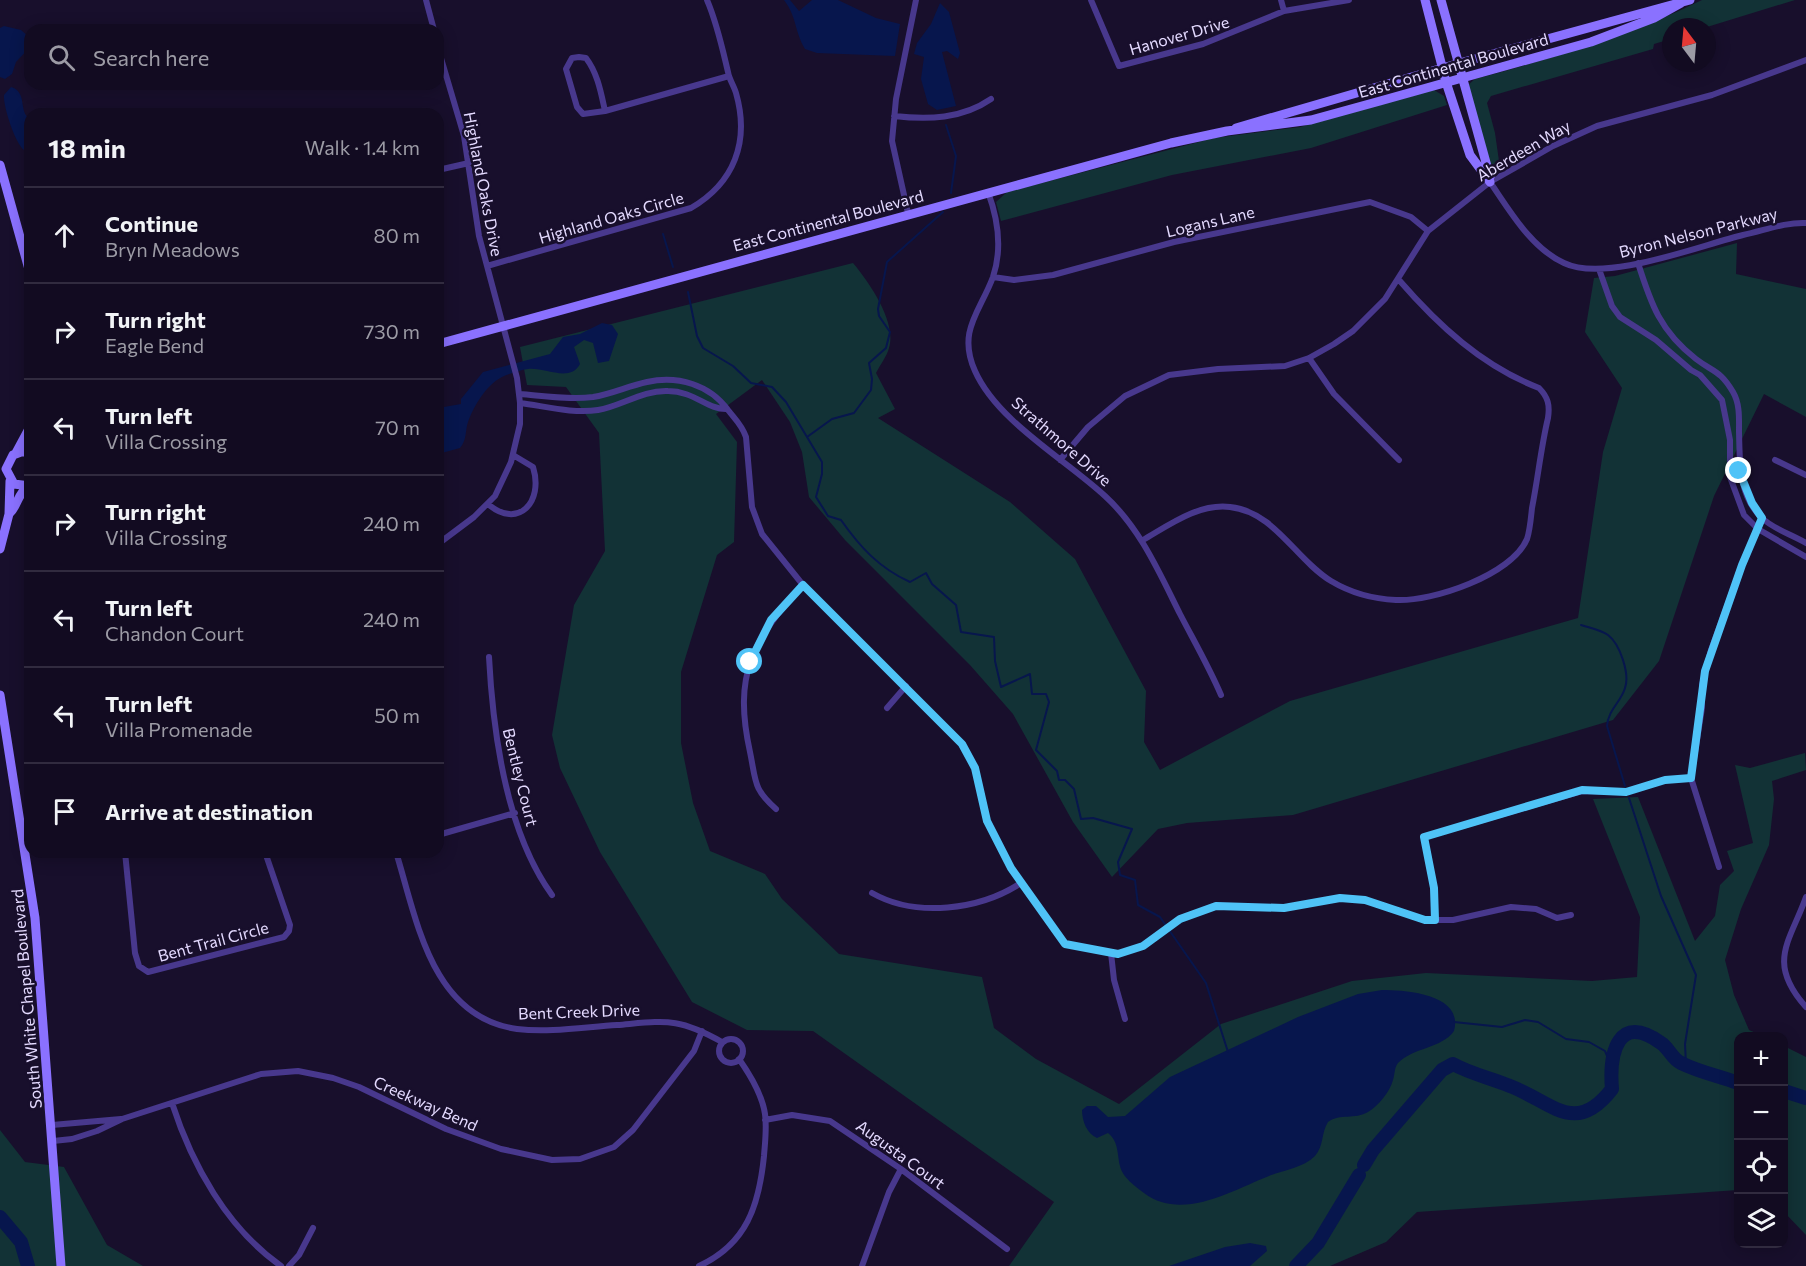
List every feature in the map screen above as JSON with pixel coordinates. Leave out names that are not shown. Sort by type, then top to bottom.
[{"type":"main road","name":"Byron Nelson Parkway","points":[[1425,0],[1446,82],[1470,155],[1490,182]]},
{"type":"main road","name":"Byron Nelson Parkway","points":[[1441,0],[1464,77],[1490,182]]},
{"type":"main road","name":"East Continental Boulevard","points":[[1227,131],[1311,120],[1592,42],[1654,18],[1685,2]]},
{"type":"main road","name":"East Continental Boulevard","points":[[444,342],[908,213],[1171,143],[1227,131],[1442,68],[1685,2]]},
{"type":"main road","points":[[0,165],[24,251]]},
{"type":"main road","points":[[0,549],[9,514],[6,478],[8,459],[24,436]]},
{"type":"main road","points":[[8,459],[24,454]]},
{"type":"main road","points":[[6,478],[18,487],[24,487]]},
{"type":"main road","points":[[9,514],[24,490]]},
{"type":"main road","name":"South White Chapel Boulevard","points":[[0,695],[24,848]]},
{"type":"main road","name":"South White Chapel Boulevard","points":[[26,858],[35,918],[62,1266]]},
{"type":"street","points":[[426,0],[432,24]]},
{"type":"street","name":"Highland Oaks Circle","points":[[487,266],[691,208],[712,194],[732,170],[741,141],[736,94],[729,76],[715,19],[707,0]]},
{"type":"street","points":[[908,213],[894,160],[892,141],[894,116],[916,0]]},
{"type":"street","name":"Hanover Drive","points":[[1090,0],[1119,66],[1203,44],[1284,11],[1349,0]]},
{"type":"street","points":[[1281,0],[1284,11]]},
{"type":"street","points":[[605,111],[600,86],[591,66],[586,58],[572,58],[566,69],[577,107],[583,114],[605,111],[729,76]]},
{"type":"street","name":"Aberdeen Way","points":[[1060,460],[1088,427],[1115,404],[1169,375],[1218,369],[1285,366],[1309,358],[1353,331],[1385,299],[1428,231],[1490,182],[1575,134],[1712,95],[1806,60]]},
{"type":"street","name":"Highland Oaks Drive","points":[[444,70],[469,163],[474,211],[502,325]]},
{"type":"street","points":[[894,116],[916,118],[952,116],[968,112],[991,99]]},
{"type":"street","points":[[444,169],[469,163]]},
{"type":"street","name":"Byron Nelson Parkway","points":[[1490,182],[1524,230],[1539,245],[1563,263],[1599,269],[1617,268],[1738,236],[1806,223]]},
{"type":"street","name":"Strathmore Drive","points":[[988,192],[997,225],[997,258],[993,277],[974,316],[967,339],[974,370],[985,389],[1024,431],[1106,497],[1143,540],[1221,695]]},
{"type":"street","name":"Logans Lane","points":[[993,277],[1014,280],[1053,275],[1174,242],[1370,202],[1411,217],[1428,231]]},
{"type":"street","points":[[1638,263],[1651,304],[1666,331],[1697,360],[1714,368],[1735,396],[1738,408],[1739,471],[1752,503],[1762,518],[1806,543]]},
{"type":"street","points":[[1599,269],[1611,306],[1620,316],[1656,339],[1690,370],[1700,375],[1722,400],[1730,440],[1730,477],[1737,502],[1744,515],[1758,529],[1806,557]]},
{"type":"street","points":[[1143,540],[1192,513],[1215,506],[1244,510],[1258,515],[1272,526],[1308,564],[1332,581],[1359,594],[1398,600],[1431,595],[1473,581],[1513,560],[1527,538],[1548,418],[1549,407],[1546,394],[1539,388],[1486,361],[1454,337],[1399,280]]},
{"type":"street","points":[[444,539],[488,504],[505,479],[513,455],[520,424],[520,394],[502,325]]},
{"type":"street","points":[[1309,358],[1335,394],[1399,460]]},
{"type":"street","points":[[520,394],[580,398],[615,393],[648,381],[677,381],[705,388],[725,403],[746,436],[752,507],[762,534],[803,585],[962,744],[975,768],[987,821],[1021,884],[1065,944],[1118,954],[1143,946],[1180,919],[1216,906],[1284,908],[1340,898],[1365,900],[1425,920],[1453,920],[1511,907],[1536,909],[1557,918],[1571,915]]},
{"type":"street","points":[[520,403],[596,410],[645,393],[672,391],[701,398],[716,409],[727,409]]},
{"type":"street","points":[[488,504],[497,511],[510,514],[525,509],[536,498],[537,479],[533,467],[513,455]]},
{"type":"street","points":[[1775,459],[1806,475]]},
{"type":"street","points":[[1719,867],[1691,778],[1705,671],[1742,565],[1762,518]]},
{"type":"street","points":[[776,809],[759,794],[745,732],[744,694],[750,662],[762,634],[771,620],[803,585]]},
{"type":"street","name":"Bentley Court","points":[[489,657],[491,702],[498,751],[526,849],[540,879],[552,896]]},
{"type":"street","points":[[887,708],[906,686]]},
{"type":"street","points":[[1435,920],[1434,888],[1424,837],[1582,790],[1626,792],[1665,780],[1691,778]]},
{"type":"street","points":[[444,833],[515,813]]},
{"type":"street","name":"Bent Trail Circle","points":[[126,858],[135,953],[139,966],[148,972],[284,937],[290,925],[267,858]]},
{"type":"street","name":"Bent Creek Drive","points":[[398,858],[434,968],[458,1000],[482,1019],[499,1025],[531,1030],[667,1021],[690,1025],[722,1042]]},
{"type":"street","points":[[872,893],[890,903],[929,907],[957,906],[1003,895],[1021,884]]},
{"type":"street","points":[[1806,897],[1785,943],[1784,959],[1786,974],[1806,1007]]},
{"type":"street","points":[[1111,953],[1116,987],[1125,1019]]},
{"type":"street","name":"Creekway Bend","points":[[53,1141],[72,1138],[122,1119],[261,1074],[298,1071],[333,1077],[359,1087],[446,1130],[501,1149],[552,1160],[580,1159],[614,1147],[633,1130],[694,1051],[702,1031]]},
{"type":"street","points":[[730,1039],[741,1044],[743,1052],[740,1059],[728,1063],[721,1058],[719,1050],[722,1042],[730,1039]]},
{"type":"street","points":[[699,1266],[724,1252],[735,1241],[755,1206],[760,1189],[765,1120],[752,1078],[740,1059]]},
{"type":"street","points":[[172,1103],[195,1163],[212,1193],[258,1248],[281,1266]]},
{"type":"street","name":"Augusta Court","points":[[765,1120],[792,1114],[830,1121],[901,1169],[1007,1249]]},
{"type":"street","name":"Creekway Bend","points":[[52,1125],[108,1118],[122,1119]]},
{"type":"street","points":[[862,1266],[901,1169]]},
{"type":"street","points":[[289,1266],[299,1255],[313,1228]]},
{"type":"green space","points":[[1702,0],[1795,0],[1716,24],[1716,18],[1663,18]]},
{"type":"green space","points":[[1662,18],[1662,42],[1654,44],[1653,49],[1491,96],[1487,103],[1495,133],[1500,168],[1498,171],[1490,168],[1468,85],[1475,79],[1533,63]]},
{"type":"green space","points":[[1434,90],[1444,96],[1447,105],[1311,148],[1172,175],[1001,221],[996,202],[1007,192],[1214,138],[1300,127]]},
{"type":"green space","points":[[1737,243],[1736,274],[1806,289],[1806,417],[1764,394],[1714,496],[1659,661],[1613,720],[1293,815],[1187,823],[1158,829],[1112,877],[1073,822],[1013,714],[970,665],[845,540],[809,497],[802,452],[790,422],[762,380],[716,414],[737,442],[734,542],[717,555],[681,672],[681,743],[693,803],[710,851],[765,874],[782,899],[839,954],[982,977],[994,1028],[1036,1059],[1119,1104],[1221,1024],[1352,981],[1426,973],[1592,981],[1637,977],[1640,917],[1593,799],[1638,797],[1695,941],[1715,916],[1720,885],[1734,871],[1727,851],[1753,843],[1735,765],[1750,768],[1805,753],[1806,770],[1772,781],[1774,799],[1769,845],[1741,909],[1725,960],[1734,995],[1749,1030],[1754,1032],[1734,1032],[1734,1190],[1417,1212],[1386,1242],[1330,1266],[1009,1266],[1054,1202],[813,1031],[747,1030],[692,1002],[600,852],[560,768],[552,735],[574,605],[605,551],[599,433],[566,387],[527,385],[520,347],[853,263],[874,291],[889,326],[889,348],[876,373],[895,409],[878,418],[1010,502],[1075,559],[1146,691],[1144,742],[1160,770],[1290,701],[1578,618],[1603,452],[1622,388],[1585,332],[1594,278],[1615,276]]},
{"type":"green space","points":[[1788,1048],[1806,1057],[1806,1235],[1788,1216]]},
{"type":"green space","points":[[0,1130],[25,1162],[64,1167],[107,1245],[143,1266],[0,1266]]},
{"type":"shaded area","points":[[784,0],[790,0],[799,11],[812,0],[838,0],[876,18],[900,24],[895,56],[817,53],[805,49]]},
{"type":"shaded area","points":[[940,3],[949,12],[960,53],[958,59],[947,51],[942,52],[956,106],[937,110],[928,104],[921,79],[924,57],[914,54],[917,43],[931,24]]},
{"type":"shaded area","points":[[4,26],[24,33],[24,53],[16,62],[12,74],[5,79],[0,77],[0,28]]},
{"type":"shaded area","points":[[11,87],[21,97],[24,112],[24,150],[13,132],[4,95]]},
{"type":"shaded area","points":[[602,323],[612,325],[618,334],[609,361],[598,363],[593,343],[584,340],[574,347],[580,364],[570,373],[528,369],[502,377],[491,385],[477,403],[460,448],[444,452],[444,407],[461,404],[461,399],[483,372],[550,354],[563,337],[580,334]]},
{"type":"shaded area","points":[[1382,990],[1418,993],[1442,1002],[1450,1009],[1455,1019],[1454,1031],[1449,1037],[1435,1045],[1412,1054],[1398,1063],[1389,1089],[1372,1109],[1358,1116],[1337,1118],[1328,1122],[1318,1152],[1299,1166],[1207,1201],[1174,1205],[1159,1201],[1133,1185],[1121,1170],[1116,1144],[1112,1137],[1108,1133],[1097,1138],[1086,1127],[1082,1110],[1087,1106],[1096,1106],[1108,1117],[1125,1116],[1170,1077],[1298,1017],[1358,994]]},
{"type":"shaded area","points":[[1250,1243],[1266,1246],[1267,1251],[1250,1266],[1169,1266],[1225,1247]]},
{"type":"waterway","points":[[946,125],[956,156],[951,193]]},
{"type":"waterway","points":[[807,437],[832,419],[854,413],[871,390],[872,379],[869,363],[886,348],[890,332],[879,316],[878,309],[887,262],[943,212]]},
{"type":"waterway","points":[[663,234],[673,267]]},
{"type":"waterway","points":[[688,292],[697,336],[703,348],[733,366],[751,383],[772,387],[786,402],[822,462],[822,474],[816,497],[828,516],[841,520],[871,556],[899,576],[910,582],[926,573],[932,584],[956,605],[961,632],[994,637],[995,661],[1001,687],[1030,674],[1032,694],[1046,694],[1049,702],[1036,750],[1057,771],[1059,780],[1065,780],[1074,789],[1081,819],[1093,818],[1132,829],[1118,862],[1120,875],[1135,880],[1138,905],[1160,917],[1206,983],[1228,1052]]},
{"type":"waterway","points":[[1581,625],[1608,635],[1623,660],[1626,675],[1625,688],[1610,715],[1607,726],[1625,786]]},
{"type":"waterway","points":[[1629,798],[1661,896],[1696,975],[1685,1044],[1686,1065]]},
{"type":"waterway","points":[[1454,1022],[1502,1027],[1525,1020],[1538,1022],[1566,1039],[1589,1042],[1605,1051],[1610,1063]]},
{"type":"waterway","points":[[1364,1165],[1373,1150],[1442,1070],[1453,1064],[1510,1086],[1563,1112],[1575,1113],[1586,1111],[1599,1103],[1612,1089],[1611,1075],[1615,1050],[1619,1041],[1626,1034],[1635,1032],[1661,1043],[1681,1063],[1734,1082]]},
{"type":"waterway","points":[[1788,1092],[1806,1098]]},
{"type":"waterway","points":[[1296,1266],[1318,1243],[1359,1175]]},
{"type":"waterway","points":[[0,1217],[21,1242],[28,1266]]},
{"type":"route","points":[[750,662],[771,620],[803,585],[962,744],[975,768],[987,821],[1011,868],[1046,921],[1065,944],[1118,954],[1143,946],[1180,919],[1216,906],[1284,908],[1340,898],[1365,900],[1425,920],[1435,920],[1434,888],[1424,837],[1582,790],[1626,792],[1665,780],[1691,778],[1702,708],[1705,671],[1742,565],[1762,518],[1743,486],[1739,471]]}]
